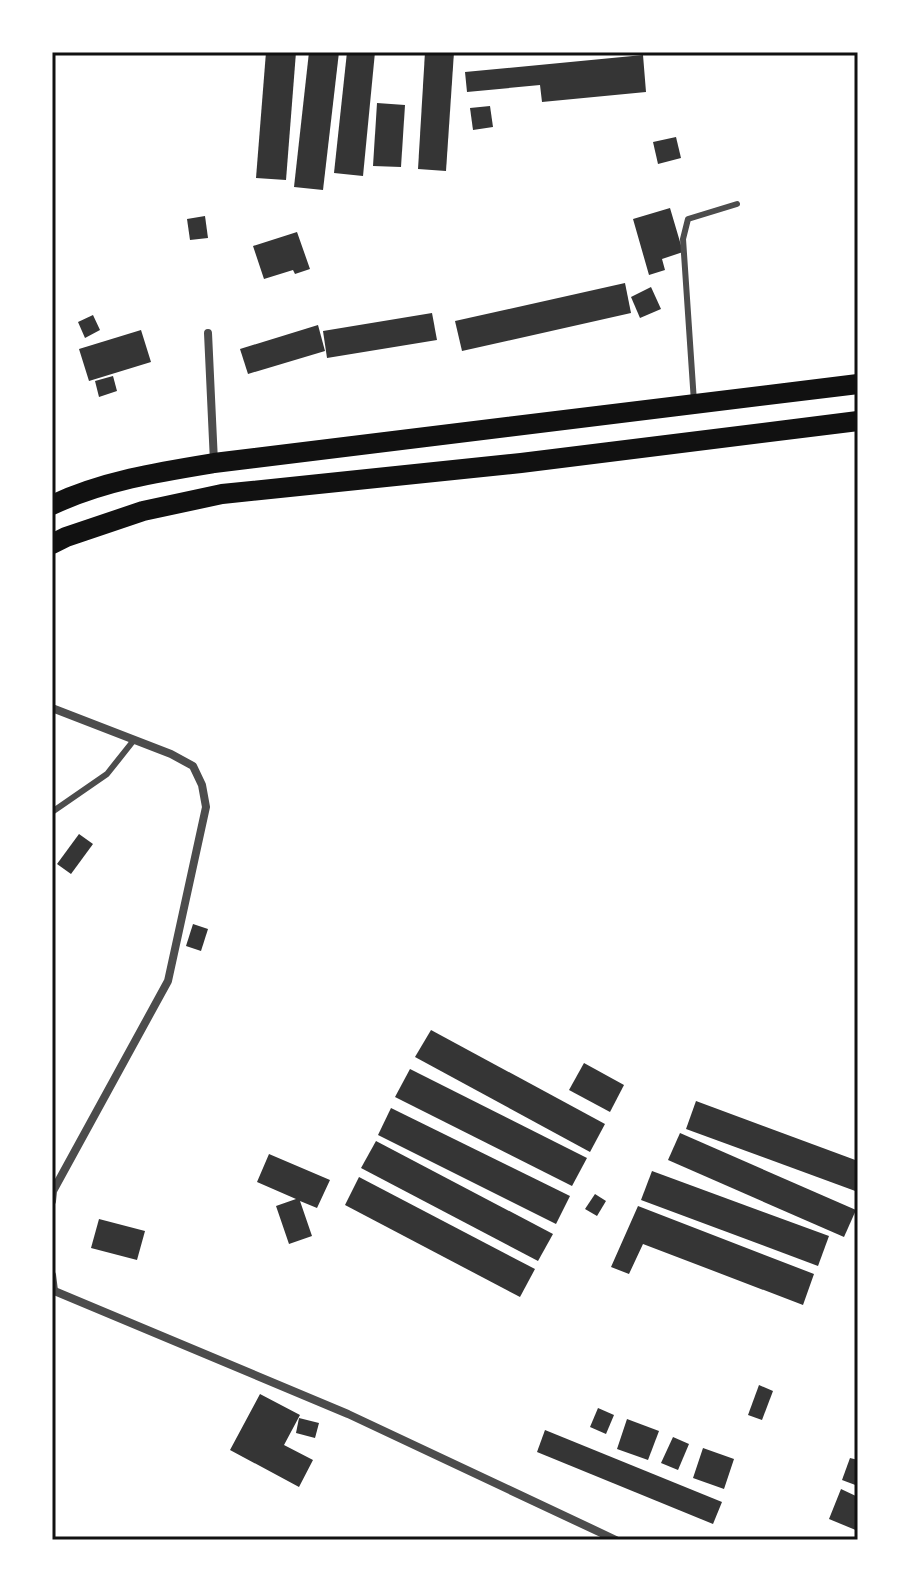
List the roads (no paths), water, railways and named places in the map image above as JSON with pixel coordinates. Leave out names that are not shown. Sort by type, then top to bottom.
[{"type":"main road","points":[[52,505],[73,495],[149,474],[214,463],[858,384]]},
{"type":"main road","points":[[52,544],[143,511],[222,494],[521,463],[858,421]]},
{"type":"street","points":[[208,333],[214,463]]},
{"type":"street","points":[[52,708],[193,766],[202,785],[206,807],[168,981],[53,1191],[52,1201]]},
{"type":"street","points":[[52,1275],[53,1291],[348,1414],[616,1540]]},
{"type":"lane","points":[[694,405],[683,239],[685,226],[688,219],[737,204]]},
{"type":"lane","points":[[52,812],[107,774],[134,740]]}]
